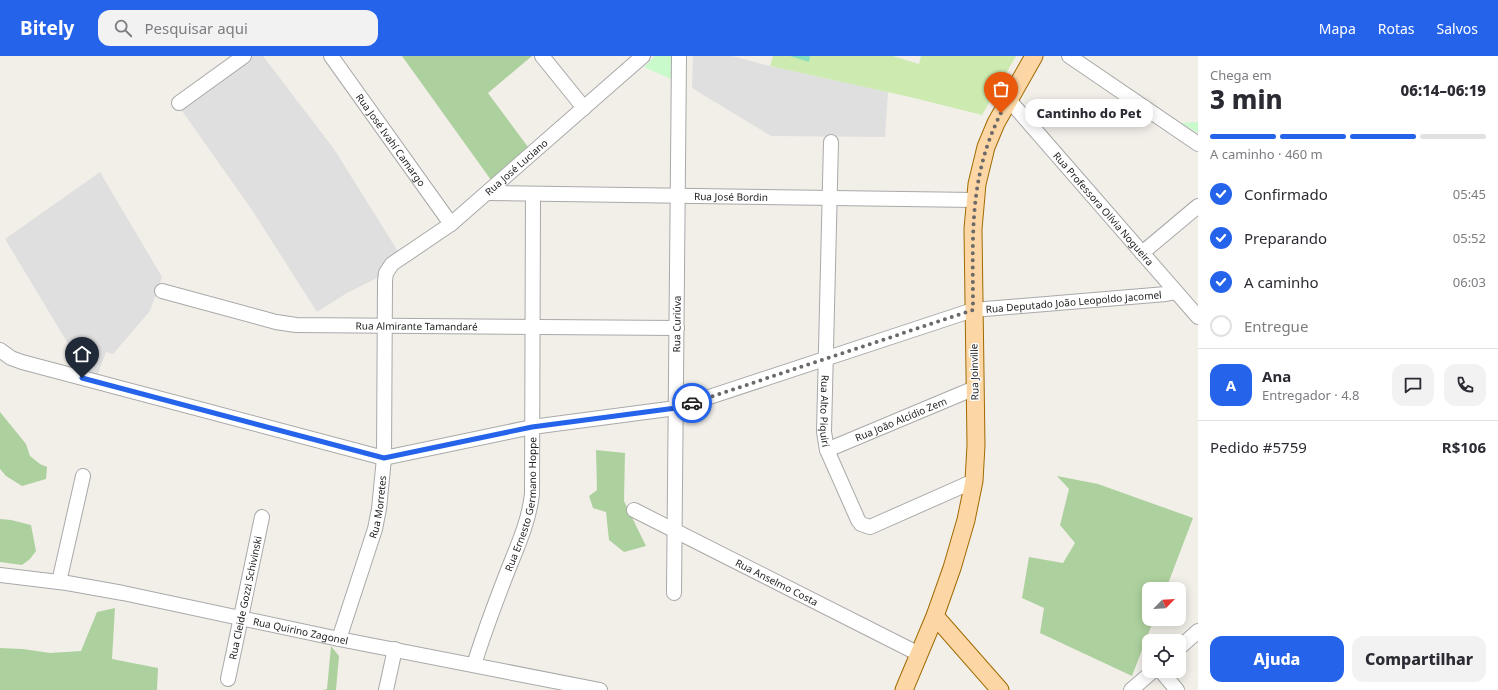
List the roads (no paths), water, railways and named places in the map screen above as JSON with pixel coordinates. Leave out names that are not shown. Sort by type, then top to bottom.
[{"type":"main road","name":"Rua Joinville","points":[[904,690],[935,616],[952,568],[966,520],[974,481],[976,445],[973,229],[975,200],[981,164],[996,123],[1034,56]]},
{"type":"main road","points":[[935,616],[1000,690]]},
{"type":"street","points":[[179,103],[244,56]]},
{"type":"street","name":"Rua José Ivahí Camargo","points":[[331,56],[451,224]]},
{"type":"street","points":[[542,56],[584,108]]},
{"type":"street","name":"Rua José Luciano","points":[[386,273],[392,264],[451,224],[643,56]]},
{"type":"street","name":"Rua Curiúva","points":[[674,593],[679,56]]},
{"type":"street","points":[[1069,56],[1198,144]]},
{"type":"street","name":"Rua Professora Olívia Nogueira","points":[[1008,100],[1198,317]]},
{"type":"street","name":"Rua Alto Piquiri","points":[[831,142],[824,432],[827,450],[858,520],[864,526],[874,526],[974,481]]},
{"type":"street","name":"Rua José Bordin","points":[[487,193],[975,200]]},
{"type":"street","name":"Rua Ernesto Germano Hoppe","points":[[474,665],[492,611],[527,520],[532,494],[533,194]]},
{"type":"street","points":[[1142,253],[1198,206]]},
{"type":"street","name":"Rua Morretes","points":[[339,639],[375,529],[379,509],[384,458],[386,273]]},
{"type":"street","name":"Rua Almirante Tamandaré","points":[[162,291],[284,324],[677,328]]},
{"type":"street","name":"Rua Deputado João Leopoldo Jacomel","points":[[0,350],[11,358],[22,362],[384,458],[532,427],[676,408],[973,310],[1176,292]]},
{"type":"street","name":"Rua João Alcídio Zem","points":[[827,450],[975,388]]},
{"type":"street","points":[[59,582],[83,476]]},
{"type":"street","name":"Rua Anselmo Costa","points":[[634,510],[674,532],[919,654]]},
{"type":"street","name":"Rua Cleide Gozzi Schivinski","points":[[228,679],[262,517]]},
{"type":"street","name":"Rua Quirino Zagonel","points":[[0,575],[59,582],[152,598],[339,639],[600,690]]},
{"type":"street","points":[[1186,642],[1198,631]]},
{"type":"street","points":[[386,690],[395,649]]},
{"type":"street","points":[[1131,690],[1145,678]]},
{"type":"street","points":[[1167,678],[1178,690]]},
{"type":"place","name":"Cantinho do Pet","points":[[1001,113]]}]
